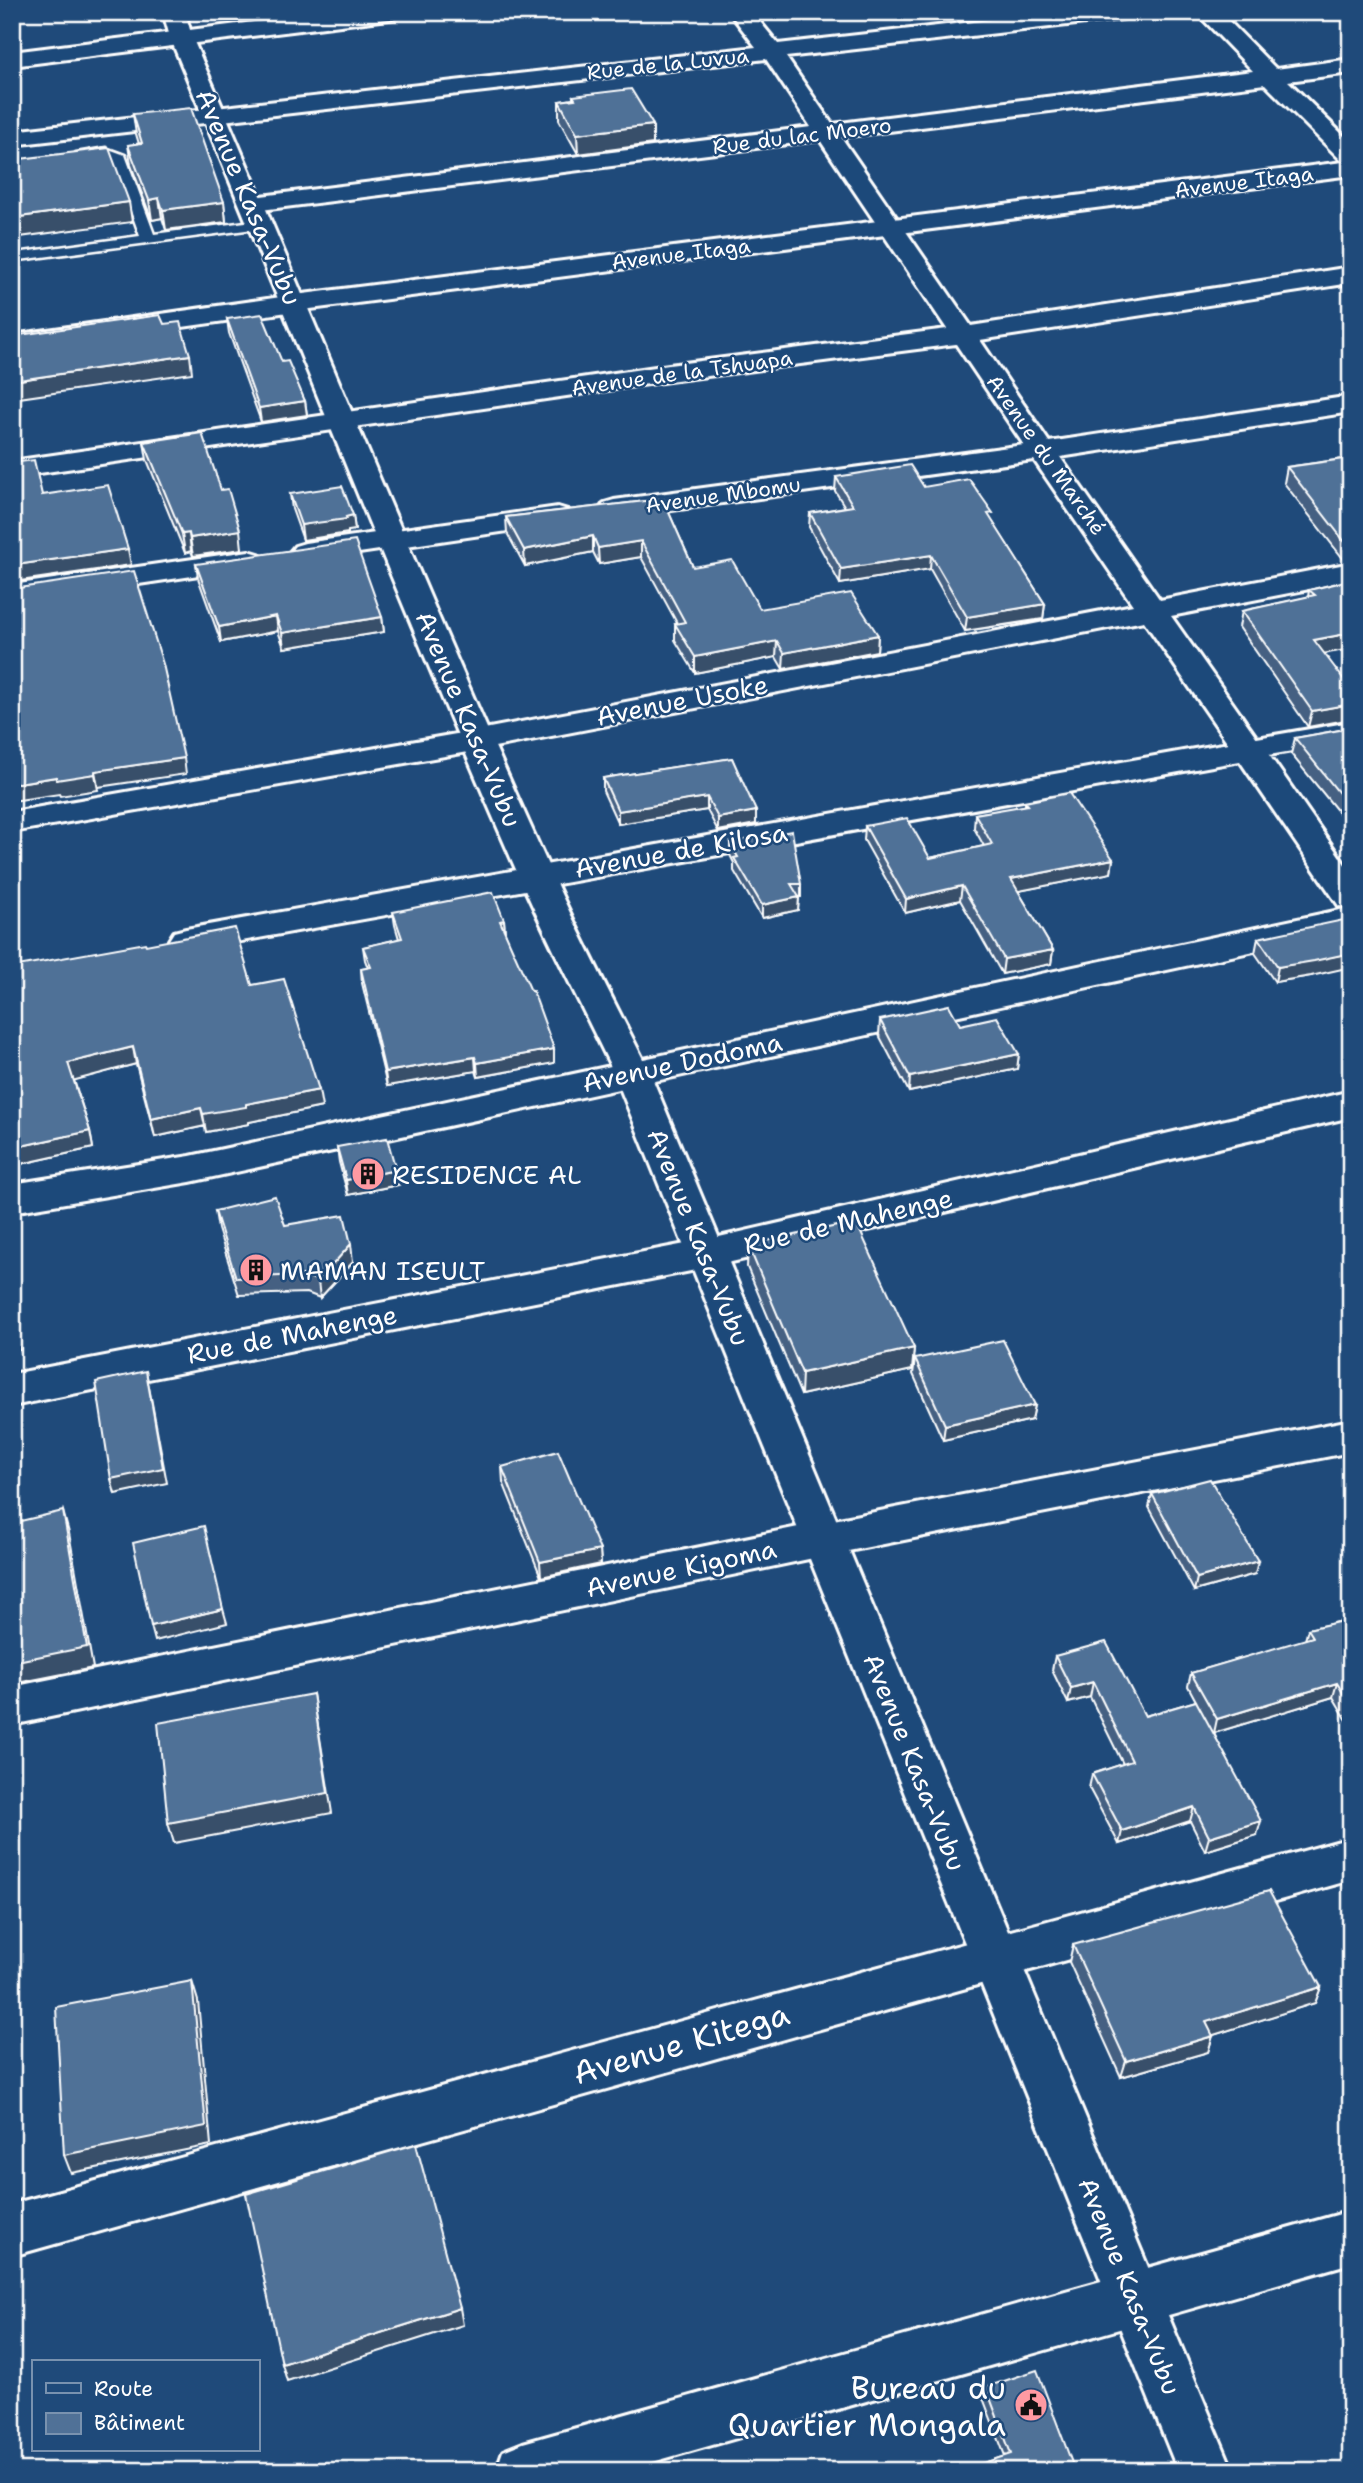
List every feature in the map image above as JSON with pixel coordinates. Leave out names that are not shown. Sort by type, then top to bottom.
[{"type":"street","points":[[12,59],[177,25],[389,12]]},
{"type":"street","name":"Avenue du Marché","points":[[740,12],[772,52],[1042,451],[1351,898]]},
{"type":"street","name":"Rue de la Luvua","points":[[12,138],[1121,12]]},
{"type":"street","points":[[1207,12],[1351,157]]},
{"type":"street","name":"Avenue Kasa-Vubu","points":[[177,25],[295,303],[391,540],[536,876],[632,1073],[1206,2471]]},
{"type":"street","name":"Rue du lac Moero","points":[[257,214],[827,133],[1351,66]]},
{"type":"street","name":"Avenue Itaga","points":[[12,343],[295,303],[1351,167]]},
{"type":"street","name":"Avenue de la Tshuapa","points":[[12,469],[669,373],[964,335],[1351,275]]},
{"type":"street","name":"Avenue Mbomu","points":[[12,594],[511,522],[721,497],[1351,404]]},
{"type":"street","name":"Avenue Usoke","points":[[12,822],[479,740],[1351,572]]},
{"type":"street","name":"Avenue de Kilosa","points":[[160,944],[1351,731]]},
{"type":"street","name":"Avenue Dodoma","points":[[12,1198],[190,1169],[1351,919]]},
{"type":"street","name":"Rue de Mahenge","points":[[12,1390],[706,1254],[1351,1104]]},
{"type":"street","name":"Avenue Kigoma","points":[[12,1706],[823,1539],[1351,1436]]},
{"type":"street","name":"Avenue Kitega","points":[[12,2230],[1351,1859]]},
{"type":"street","points":[[523,2471],[1351,2237]]},
{"type":"lane","points":[[66,158],[106,152],[118,155],[148,239]]},
{"type":"lane","points":[[16,257],[148,239],[257,214]]},
{"type":"building","points":[[631,89],[653,125],[577,134],[559,101],[575,99],[573,96]]},
{"type":"building","points":[[191,108],[224,202],[163,210],[159,198],[149,200],[128,145],[142,143],[133,114]]},
{"type":"building","points":[[109,148],[129,202],[12,218],[12,160]]},
{"type":"building","points":[[262,314],[282,362],[288,361],[305,401],[259,408],[227,319]]},
{"type":"building","points":[[160,315],[164,324],[180,322],[190,355],[12,381],[12,336]]},
{"type":"building","points":[[202,433],[221,490],[228,489],[240,530],[190,538],[189,533],[182,534],[144,442]]},
{"type":"building","points":[[1351,458],[1351,546],[1348,546],[1287,467]]},
{"type":"building","points":[[34,460],[42,495],[108,485],[128,549],[16,565],[12,545],[12,463]]},
{"type":"building","points":[[910,465],[924,487],[969,479],[993,513],[988,514],[1045,604],[967,617],[931,555],[841,569],[810,513],[853,506],[836,477]]},
{"type":"building","points":[[342,486],[353,515],[346,517],[347,519],[301,525],[290,494]]},
{"type":"building","points":[[663,499],[693,567],[732,560],[760,609],[851,593],[878,635],[784,653],[777,641],[695,657],[675,624],[685,622],[641,541],[598,548],[593,536],[524,550],[506,517]]},
{"type":"building","points":[[355,541],[382,617],[282,633],[276,616],[219,627],[196,564]]},
{"type":"building","points":[[134,571],[163,664],[184,758],[95,771],[95,774],[56,780],[56,777],[12,784],[12,589]]},
{"type":"building","points":[[1351,580],[1351,633],[1314,640],[1351,689],[1351,704],[1312,711],[1242,611],[1315,595],[1309,590]]},
{"type":"building","points":[[1351,728],[1351,796],[1343,798],[1295,738]]},
{"type":"building","points":[[732,758],[756,811],[718,818],[707,797],[618,811],[603,778]]},
{"type":"building","points":[[1069,793],[1113,859],[1011,879],[1053,950],[1004,959],[962,886],[906,899],[865,826],[907,818],[930,858],[992,844],[975,814],[1028,805],[1025,802]]},
{"type":"building","points":[[792,831],[801,884],[791,884],[799,897],[762,905],[734,858],[738,857],[730,843]]},
{"type":"building","points":[[493,892],[504,920],[500,921],[533,991],[554,1049],[477,1063],[475,1057],[385,1072],[361,969],[371,967],[363,947],[402,938],[393,912]]},
{"type":"building","points":[[1348,919],[1351,922],[1351,953],[1314,961],[1278,967],[1258,938]]},
{"type":"building","points":[[235,928],[252,985],[284,979],[319,1090],[246,1104],[246,1107],[203,1114],[201,1108],[151,1119],[133,1047],[68,1063],[90,1131],[12,1148],[12,967]]},
{"type":"building","points":[[949,1005],[960,1025],[997,1017],[1019,1054],[910,1077],[880,1020]]},
{"type":"building","points":[[387,1138],[396,1170],[346,1180],[337,1147]]},
{"type":"building","points":[[275,1196],[285,1225],[344,1215],[351,1244],[318,1281],[304,1275],[236,1278],[215,1211]]},
{"type":"building","points":[[856,1222],[914,1348],[802,1373],[748,1245]]},
{"type":"building","points":[[1003,1340],[1035,1405],[945,1425],[915,1359]]},
{"type":"building","points":[[146,1371],[163,1468],[111,1479],[96,1382]]},
{"type":"building","points":[[558,1451],[600,1550],[540,1562],[502,1467]]},
{"type":"building","points":[[1210,1479],[1258,1561],[1197,1578],[1152,1494]]},
{"type":"building","points":[[63,1511],[87,1647],[12,1662],[12,1523]]},
{"type":"building","points":[[204,1526],[223,1609],[151,1626],[133,1543]]},
{"type":"building","points":[[1351,1619],[1351,1706],[1337,1683],[1217,1719],[1191,1673],[1313,1637],[1308,1629]]},
{"type":"building","points":[[1106,1642],[1145,1716],[1196,1701],[1261,1821],[1209,1837],[1194,1807],[1122,1831],[1092,1774],[1132,1761],[1093,1682],[1071,1688],[1055,1656]]},
{"type":"building","points":[[313,1694],[328,1793],[168,1823],[158,1723]]},
{"type":"building","points":[[1269,1891],[1321,1987],[1206,2022],[1213,2036],[1126,2061],[1073,1945]]},
{"type":"building","points":[[192,1981],[206,2126],[64,2155],[56,2007]]},
{"type":"building","points":[[416,2144],[460,2308],[282,2364],[246,2194]]},
{"type":"building","points":[[1037,2370],[1075,2471],[970,2471],[969,2468],[1011,2454],[986,2387]]},
{"type":"place","name":"RESIDENCE AL","points":[[368,1174]]},
{"type":"place","name":"MAMAN ISEULT","points":[[256,1270]]},
{"type":"place","name":"Bureau du Quartier Mongala","points":[[1031,2405]]}]
